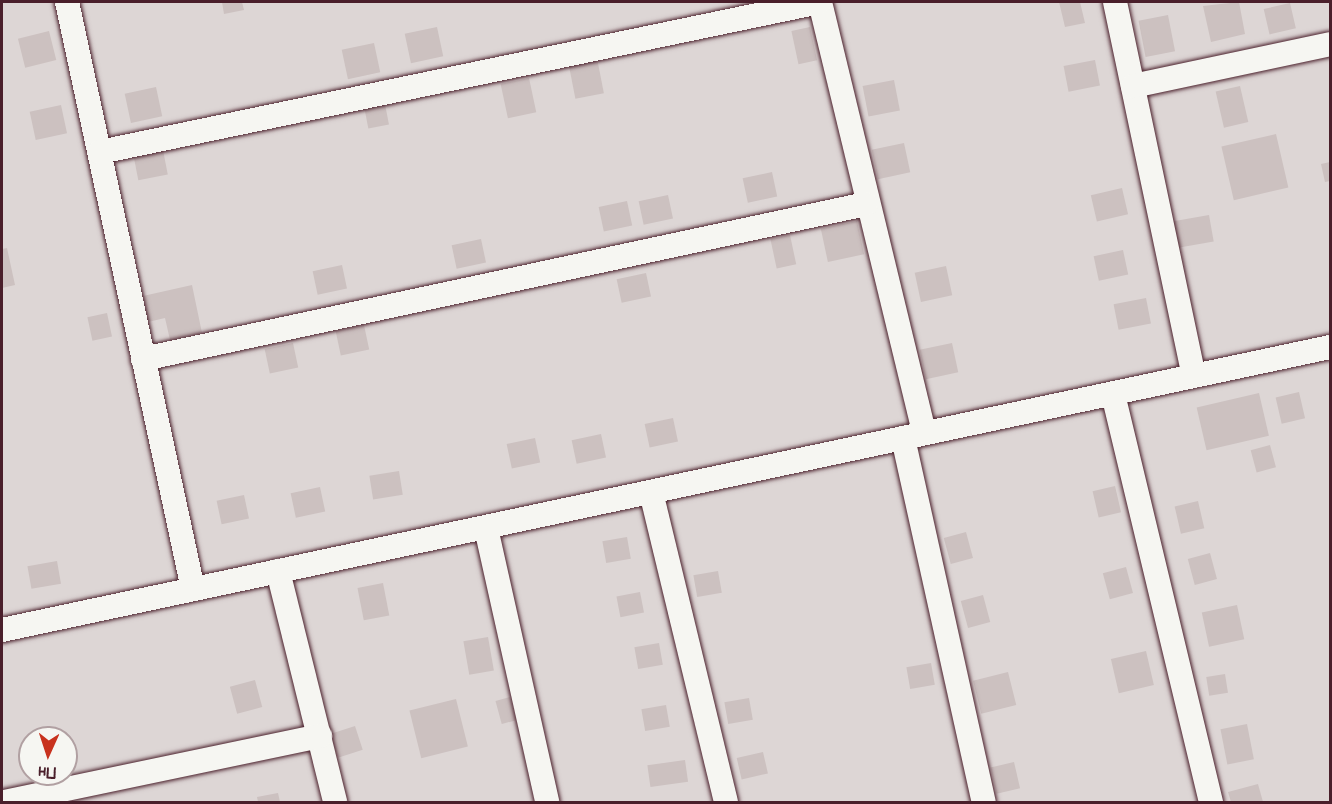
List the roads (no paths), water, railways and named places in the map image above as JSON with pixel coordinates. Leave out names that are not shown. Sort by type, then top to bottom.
[{"type":"street","points":[[68,2],[193,589]]},
{"type":"street","points":[[100,152],[820,2],[866,204],[914,436],[984,802]]},
{"type":"street","points":[[1115,2],[1194,376]]},
{"type":"street","points":[[1133,86],[1330,44]]},
{"type":"street","points":[[144,358],[866,204]]},
{"type":"street","points":[[2,630],[1330,347]]},
{"type":"street","points":[[1113,393],[1211,802]]},
{"type":"street","points":[[651,492],[726,802]]},
{"type":"street","points":[[486,528],[547,802]]},
{"type":"street","points":[[278,571],[335,802]]},
{"type":"street","points":[[4,802],[320,736]]}]
